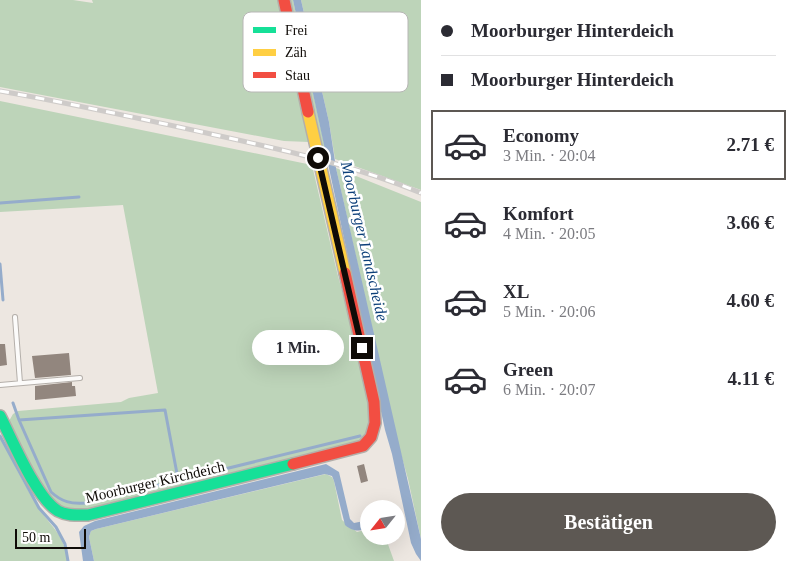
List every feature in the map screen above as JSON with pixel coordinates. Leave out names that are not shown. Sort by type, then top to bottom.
[{"type":"street","name":"Moorburger Kirchdeich","points":[[0,416],[42,495],[56,510],[72,515],[88,514],[352,450],[367,442],[371,437],[374,427],[374,402],[304,92]]},
{"type":"lane","points":[[15,317],[20,383]]},
{"type":"lane","points":[[0,386],[80,378]]},
{"type":"green space","points":[[0,0],[73,0],[93,3],[92,0],[281,0],[283,12],[243,12],[243,92],[299,92],[309,142],[284,141],[0,87]]},
{"type":"green space","points":[[288,0],[293,0],[296,12],[291,12]]},
{"type":"green space","points":[[301,0],[421,0],[421,190],[335,159],[322,92],[408,92],[408,12],[304,12]]},
{"type":"green space","points":[[308,92],[313,92],[327,157],[322,156]]},
{"type":"green space","points":[[0,101],[312,165],[337,272],[371,399],[371,424],[366,434],[359,441],[342,447],[89,509],[69,510],[58,506],[44,490],[30,467],[9,421],[13,414],[18,411],[121,402],[129,398],[158,393],[123,205],[0,212]]},
{"type":"green space","points":[[336,168],[421,202],[421,539],[408,479],[397,440]]},
{"type":"green space","points":[[0,436],[34,499],[60,537],[68,561],[0,561]]},
{"type":"green space","points":[[326,474],[332,477],[334,481],[342,520],[357,532],[360,531],[360,545],[388,545],[394,561],[94,561],[89,537],[91,531]]},
{"type":"water","points":[[293,0],[301,0],[304,12],[296,12]]},
{"type":"water","points":[[313,92],[322,92],[336,168],[421,539],[421,561],[411,543],[405,515],[405,500],[402,500],[385,430]]},
{"type":"water","points":[[326,464],[339,472],[350,519],[354,523],[360,522],[360,530],[351,529],[345,525],[334,481],[332,476],[325,474],[96,529],[91,531],[89,537],[94,561],[83,561],[79,532],[84,526],[95,521]]},
{"type":"building","points":[[0,344],[5,344],[7,365],[0,366]]},
{"type":"building","points":[[69,353],[71,375],[35,378],[32,356]]},
{"type":"building","points":[[72,382],[72,386],[75,386],[76,396],[35,400],[35,386]]},
{"type":"building","points":[[364,464],[368,481],[361,483],[357,466]]},
{"type":"waterway","points":[[0,203],[79,197]]},
{"type":"waterway","points":[[0,264],[3,300]]},
{"type":"waterway","points":[[13,403],[19,420]]},
{"type":"waterway","points":[[178,479],[165,410],[19,420],[51,492],[67,502],[75,503],[85,503],[360,436]]},
{"type":"waterway","points":[[0,436],[39,508],[56,527],[65,544],[68,561]]},
{"type":"railway","points":[[0,91],[138,118],[296,154],[347,167],[421,193]]},
{"type":"traffic: fast","points":[[0,416],[25,467],[41,494],[61,513],[88,515],[293,464]]},
{"type":"traffic: slow","points":[[308,112],[345,273]]},
{"type":"traffic: jam","points":[[284,0],[287,12]]},
{"type":"traffic: jam","points":[[304,92],[308,112]]},
{"type":"traffic: jam","points":[[293,464],[363,446],[371,437],[375,423],[374,402],[345,273]]},
{"type":"route","points":[[318,158],[362,348]]},
{"type":"water label","name":"Moorburger Landscheide","points":[[365,241]]}]
